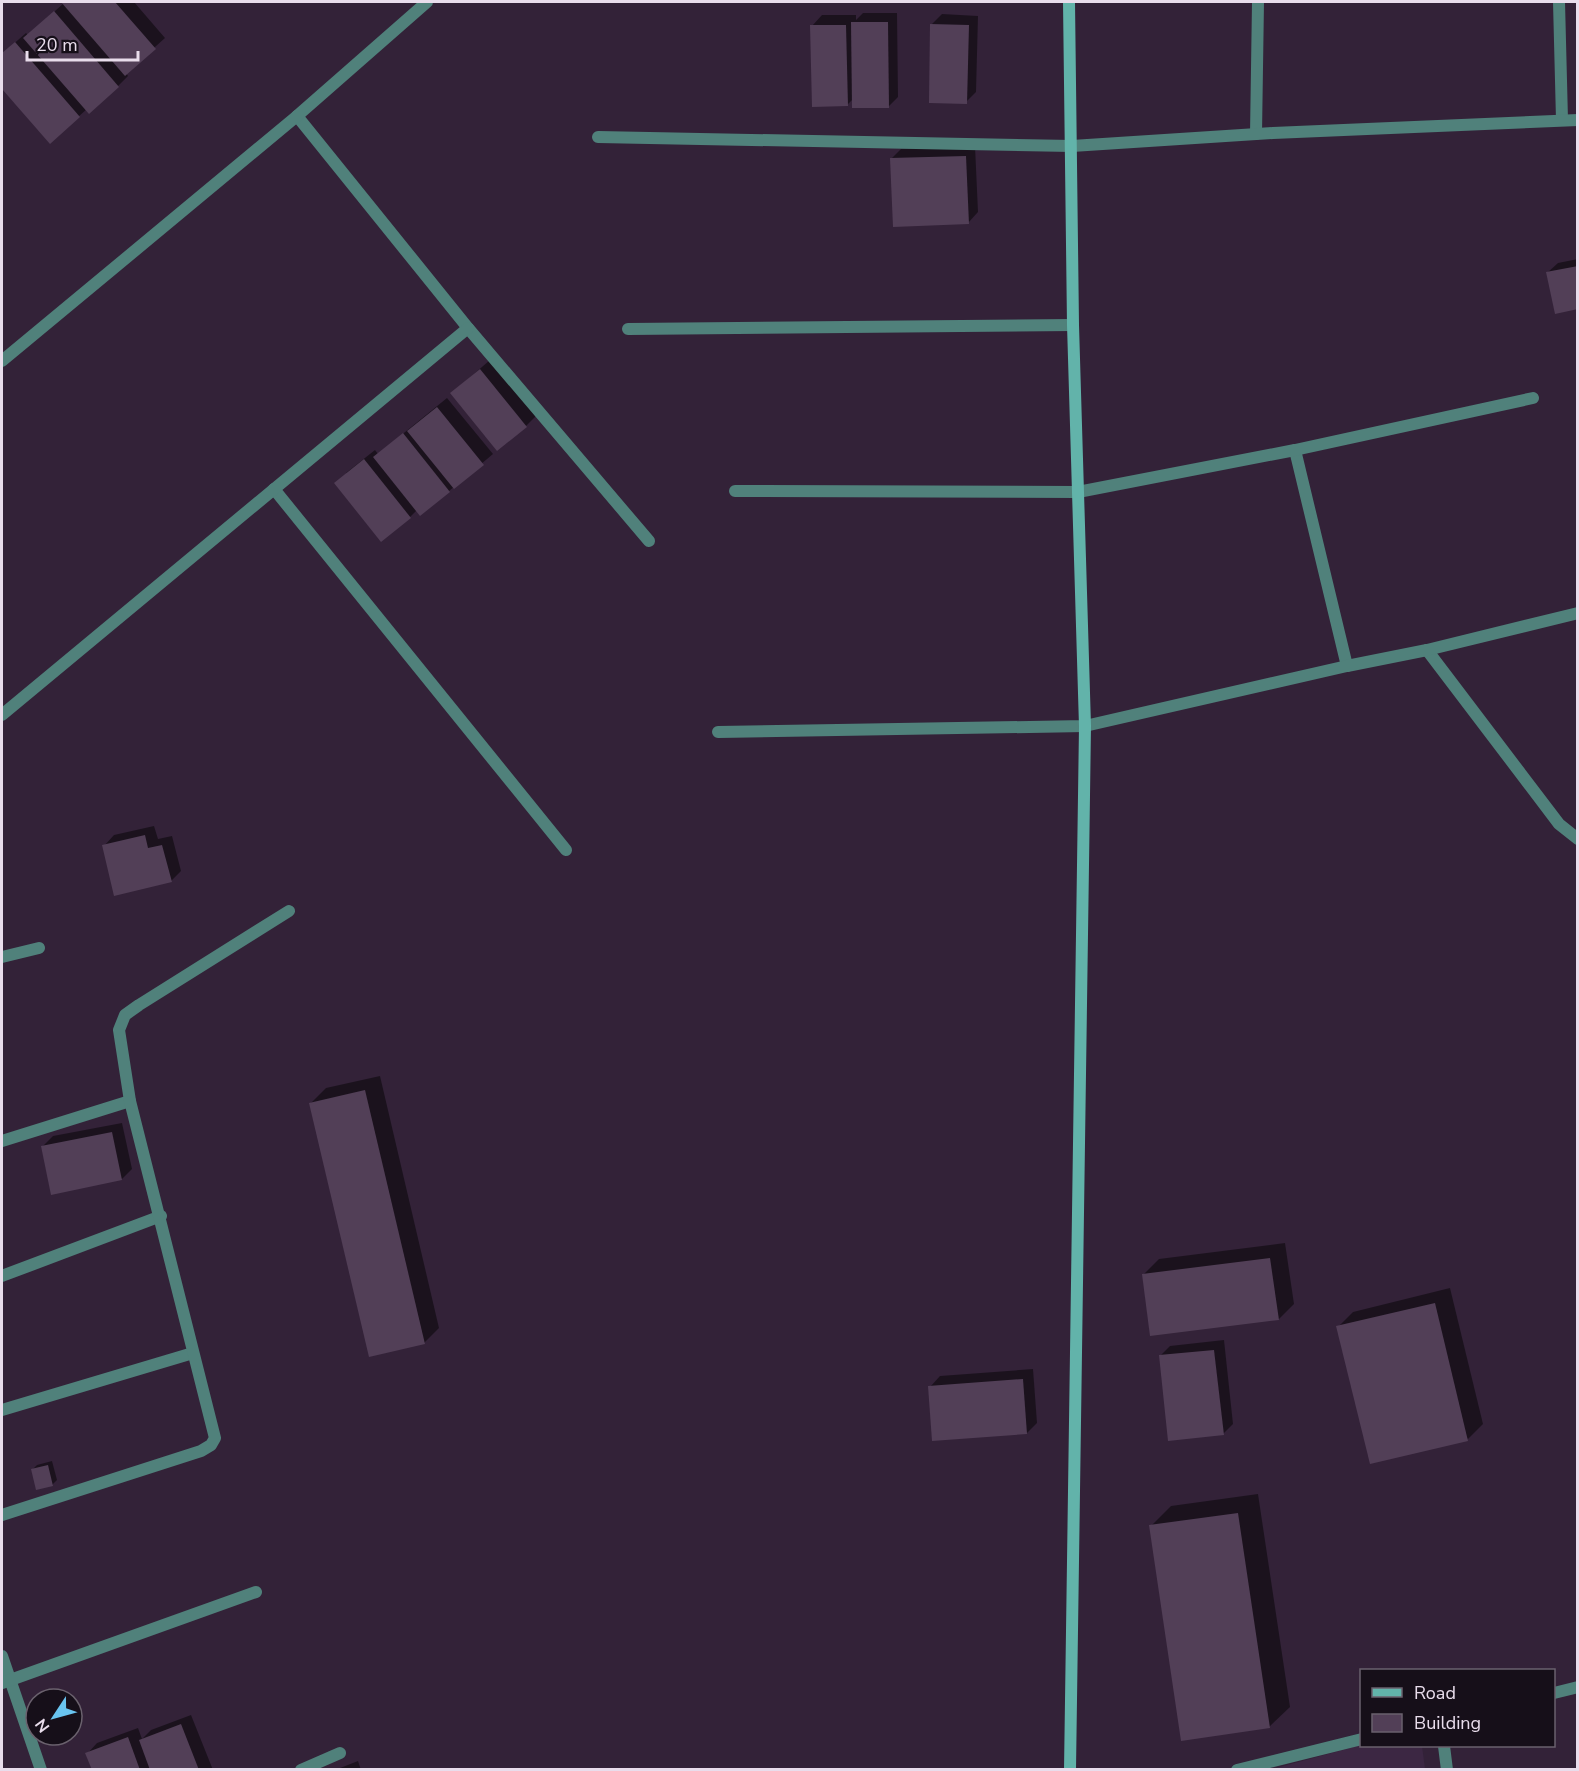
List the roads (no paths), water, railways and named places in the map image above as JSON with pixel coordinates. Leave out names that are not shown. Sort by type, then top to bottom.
[{"type":"street","points":[[2,361],[297,116],[428,2]]},
{"type":"street","points":[[1069,2],[1073,325],[1085,726],[1070,1770]]},
{"type":"street","points":[[1256,134],[1258,2]]},
{"type":"street","points":[[1559,2],[1562,120]]},
{"type":"street","points":[[297,116],[468,328],[649,541]]},
{"type":"street","points":[[598,137],[1072,146],[1256,134],[1578,120]]},
{"type":"street","points":[[628,329],[1073,325]]},
{"type":"street","points":[[2,715],[468,328]]},
{"type":"street","points":[[735,491],[1078,492],[1295,450],[1533,398]]},
{"type":"street","points":[[1295,450],[1347,666]]},
{"type":"street","points":[[274,489],[566,850]]},
{"type":"street","points":[[718,732],[1085,726],[1427,650],[1578,613]]},
{"type":"street","points":[[1427,650],[1559,824],[1578,839]]},
{"type":"street","points":[[2,1515],[201,1451],[211,1445],[215,1438],[161,1216],[130,1101],[119,1030],[125,1015],[289,910]]},
{"type":"street","points":[[2,957],[39,948]]},
{"type":"street","points":[[2,1141],[130,1101]]},
{"type":"street","points":[[2,1276],[161,1216]]},
{"type":"street","points":[[2,1410],[193,1353]]},
{"type":"street","points":[[6,1681],[256,1592]]},
{"type":"street","points":[[2,1656],[6,1681],[41,1770]]},
{"type":"street","points":[[1555,1693],[1578,1687]]},
{"type":"street","points":[[1237,1770],[1360,1739]]},
{"type":"street","points":[[1444,1747],[1447,1770]]},
{"type":"street","points":[[301,1770],[340,1753]]}]
